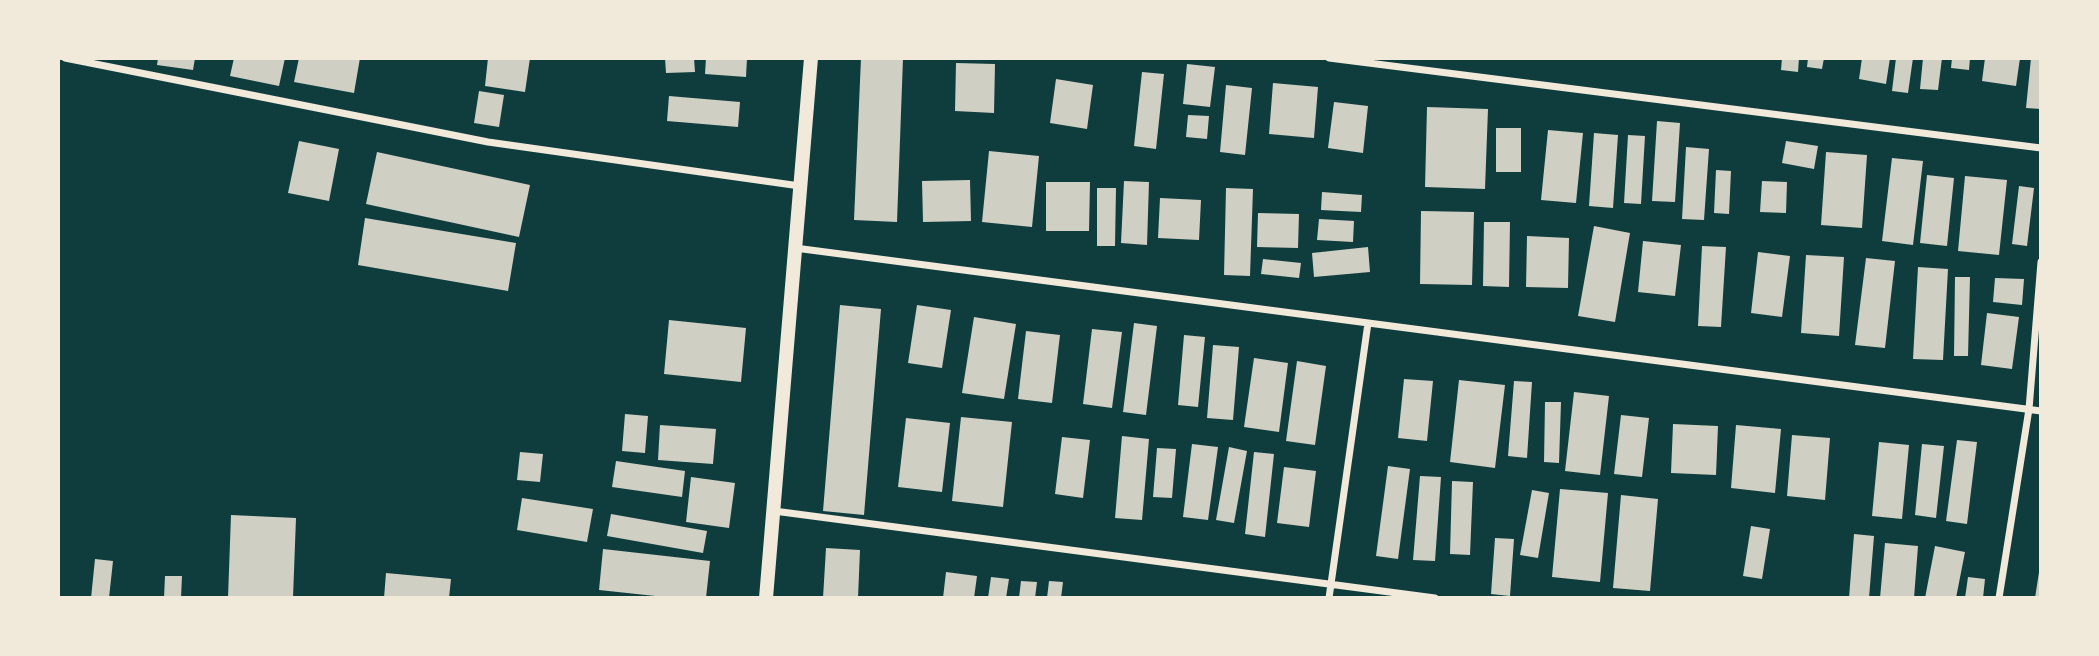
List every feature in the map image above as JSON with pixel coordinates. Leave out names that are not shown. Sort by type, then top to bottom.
[{"type":"main road","points":[[766,598],[811,58]]},
{"type":"street","points":[[65,58],[488,142],[800,186]]},
{"type":"street","points":[[1329,58],[2041,148]]},
{"type":"street","points":[[795,248],[2041,411]]},
{"type":"street","points":[[1999,598],[2029,409],[2041,262]]},
{"type":"street","points":[[1329,598],[1368,323]]},
{"type":"street","points":[[773,511],[1435,598]]},
{"type":"building","points":[[158,58],[195,58],[193,70],[157,65]]},
{"type":"building","points":[[234,58],[285,58],[279,86],[230,76]]},
{"type":"building","points":[[299,58],[360,58],[354,93],[294,82]]},
{"type":"building","points":[[488,58],[530,58],[525,92],[485,86]]},
{"type":"building","points":[[665,58],[694,58],[695,72],[666,73]]},
{"type":"building","points":[[706,58],[747,58],[746,77],[705,74]]},
{"type":"building","points":[[861,58],[903,58],[897,222],[854,220]]},
{"type":"building","points":[[1782,58],[1799,58],[1798,72],[1781,70]]},
{"type":"building","points":[[1808,58],[1824,58],[1822,69],[1807,67]]},
{"type":"building","points":[[1862,58],[1890,58],[1886,84],[1859,79]]},
{"type":"building","points":[[1896,58],[1913,58],[1908,93],[1892,91]]},
{"type":"building","points":[[1923,58],[1942,58],[1938,90],[1920,89]]},
{"type":"building","points":[[1952,58],[1970,58],[1969,70],[1951,68]]},
{"type":"building","points":[[1985,58],[2020,58],[2016,86],[1982,81]]},
{"type":"building","points":[[2031,58],[2041,58],[2041,109],[2026,108]]},
{"type":"building","points":[[956,63],[995,64],[994,113],[955,111]]},
{"type":"building","points":[[1187,64],[1215,67],[1210,107],[1183,104]]},
{"type":"building","points":[[1142,72],[1164,74],[1156,149],[1134,146]]},
{"type":"building","points":[[1056,79],[1093,85],[1087,129],[1050,123]]},
{"type":"building","points":[[1273,83],[1318,87],[1314,138],[1269,134]]},
{"type":"building","points":[[1226,85],[1252,88],[1245,155],[1220,152]]},
{"type":"building","points":[[479,91],[504,95],[499,127],[474,123]]},
{"type":"building","points":[[669,96],[740,102],[738,127],[667,121]]},
{"type":"building","points":[[1334,102],[1368,106],[1363,153],[1328,148]]},
{"type":"building","points":[[1427,107],[1488,109],[1485,189],[1425,187]]},
{"type":"building","points":[[1188,115],[1209,116],[1207,139],[1186,137]]},
{"type":"building","points":[[1657,121],[1680,123],[1675,202],[1652,201]]},
{"type":"building","points":[[1496,128],[1521,128],[1521,172],[1496,172]]},
{"type":"building","points":[[1548,130],[1583,133],[1576,203],[1541,200]]},
{"type":"building","points":[[1594,133],[1618,135],[1613,208],[1589,206]]},
{"type":"building","points":[[1628,135],[1645,136],[1641,204],[1624,203]]},
{"type":"building","points":[[299,141],[339,149],[329,201],[288,193]]},
{"type":"building","points":[[1786,141],[1818,146],[1814,169],[1782,163]]},
{"type":"building","points":[[1686,147],[1709,149],[1704,220],[1682,219]]},
{"type":"building","points":[[989,151],[1039,156],[1032,227],[982,222]]},
{"type":"building","points":[[377,152],[530,185],[519,237],[366,204]]},
{"type":"building","points":[[1826,152],[1867,155],[1862,228],[1821,225]]},
{"type":"building","points":[[1892,158],[1923,161],[1913,245],[1882,241]]},
{"type":"building","points":[[1716,170],[1731,171],[1729,214],[1714,213]]},
{"type":"building","points":[[1927,175],[1954,178],[1947,246],[1920,243]]},
{"type":"building","points":[[1965,176],[2007,180],[1999,255],[1958,251]]},
{"type":"building","points":[[970,180],[971,221],[923,222],[922,181]]},
{"type":"building","points":[[1124,181],[1149,182],[1147,245],[1121,243]]},
{"type":"building","points":[[1762,181],[1787,182],[1786,213],[1760,212]]},
{"type":"building","points":[[1046,182],[1090,182],[1089,231],[1046,231]]},
{"type":"building","points":[[2019,186],[2034,188],[2027,246],[2012,244]]},
{"type":"building","points":[[1097,188],[1116,188],[1115,246],[1097,246]]},
{"type":"building","points":[[1226,188],[1253,189],[1250,276],[1224,275]]},
{"type":"building","points":[[1322,192],[1362,195],[1361,212],[1321,210]]},
{"type":"building","points":[[1160,198],[1201,200],[1199,240],[1158,238]]},
{"type":"building","points":[[1421,211],[1474,212],[1472,285],[1420,284]]},
{"type":"building","points":[[1258,213],[1299,214],[1298,248],[1257,247]]},
{"type":"building","points":[[365,218],[516,243],[508,291],[358,265]]},
{"type":"building","points":[[1319,219],[1354,221],[1353,242],[1317,240]]},
{"type":"building","points":[[1484,222],[1510,222],[1509,287],[1483,286]]},
{"type":"building","points":[[1594,226],[1630,233],[1615,322],[1578,316]]},
{"type":"building","points":[[1527,236],[1569,238],[1568,288],[1526,287]]},
{"type":"building","points":[[1643,241],[1681,245],[1675,296],[1638,292]]},
{"type":"building","points":[[1702,246],[1726,247],[1721,327],[1698,326]]},
{"type":"building","points":[[1368,247],[1370,272],[1314,277],[1312,253]]},
{"type":"building","points":[[1758,252],[1790,256],[1782,317],[1751,313]]},
{"type":"building","points":[[1806,255],[1844,257],[1839,336],[1801,333]]},
{"type":"building","points":[[1866,258],[1895,261],[1885,348],[1855,345]]},
{"type":"building","points":[[1263,259],[1301,263],[1299,278],[1261,274]]},
{"type":"building","points":[[1918,267],[1948,269],[1943,360],[1913,359]]},
{"type":"building","points":[[1955,277],[1970,277],[1968,356],[1954,356]]},
{"type":"building","points":[[1995,278],[2024,279],[2022,305],[1993,302]]},
{"type":"building","points":[[840,305],[881,309],[864,515],[823,511]]},
{"type":"building","points":[[917,305],[951,310],[942,368],[908,363]]},
{"type":"building","points":[[1987,313],[2019,317],[2012,369],[1981,365]]},
{"type":"building","points":[[974,317],[1016,324],[1004,399],[962,393]]},
{"type":"building","points":[[669,320],[746,328],[741,382],[664,374]]},
{"type":"building","points":[[1134,323],[1157,326],[1146,415],[1123,412]]},
{"type":"building","points":[[1092,329],[1122,332],[1112,408],[1083,404]]},
{"type":"building","points":[[1026,331],[1060,335],[1052,403],[1018,399]]},
{"type":"building","points":[[1184,335],[1205,337],[1198,407],[1178,405]]},
{"type":"building","points":[[1213,345],[1239,347],[1233,420],[1207,418]]},
{"type":"building","points":[[1254,358],[1288,363],[1279,432],[1244,427]]},
{"type":"building","points":[[1297,361],[1326,366],[1315,445],[1286,441]]},
{"type":"building","points":[[1404,379],[1433,381],[1427,441],[1398,438]]},
{"type":"building","points":[[1459,380],[1505,385],[1495,468],[1450,462]]},
{"type":"building","points":[[1514,381],[1532,382],[1527,458],[1508,456]]},
{"type":"building","points":[[1574,392],[1609,396],[1600,475],[1565,471]]},
{"type":"building","points":[[1545,402],[1561,402],[1559,463],[1544,462]]},
{"type":"building","points":[[625,414],[648,416],[645,453],[622,451]]},
{"type":"building","points":[[1621,415],[1649,418],[1642,477],[1614,474]]},
{"type":"building","points":[[961,417],[1012,422],[1003,507],[952,501]]},
{"type":"building","points":[[906,418],[950,423],[942,492],[898,487]]},
{"type":"building","points":[[1673,424],[1718,426],[1716,475],[1671,473]]},
{"type":"building","points":[[660,425],[716,429],[713,464],[658,460]]},
{"type":"building","points":[[1736,425],[1781,429],[1775,493],[1731,488]]},
{"type":"building","points":[[1792,435],[1830,438],[1825,500],[1787,496]]},
{"type":"building","points":[[1122,436],[1149,439],[1142,520],[1115,518]]},
{"type":"building","points":[[1062,437],[1090,440],[1083,498],[1055,494]]},
{"type":"building","points":[[1957,440],[1977,442],[1967,524],[1946,521]]},
{"type":"building","points":[[1879,442],[1909,445],[1902,519],[1872,516]]},
{"type":"building","points":[[1192,444],[1218,447],[1208,520],[1183,517]]},
{"type":"building","points":[[1922,444],[1944,446],[1936,518],[1915,515]]},
{"type":"building","points":[[1229,447],[1247,451],[1234,523],[1216,520]]},
{"type":"building","points":[[1157,448],[1176,449],[1172,498],[1153,497]]},
{"type":"building","points":[[520,452],[543,454],[540,482],[517,480]]},
{"type":"building","points":[[1254,452],[1274,454],[1265,537],[1245,534]]},
{"type":"building","points":[[616,461],[685,471],[682,497],[612,487]]},
{"type":"building","points":[[1388,466],[1410,469],[1398,559],[1376,556]]},
{"type":"building","points":[[1284,467],[1316,471],[1309,527],[1277,523]]},
{"type":"building","points":[[1420,476],[1441,477],[1435,561],[1413,560]]},
{"type":"building","points":[[691,477],[735,483],[729,528],[686,522]]},
{"type":"building","points":[[1452,481],[1473,482],[1470,555],[1450,554]]},
{"type":"building","points":[[1560,489],[1608,493],[1600,582],[1552,577]]},
{"type":"building","points":[[1532,490],[1549,493],[1538,558],[1520,555]]},
{"type":"building","points":[[1621,495],[1658,499],[1650,591],[1613,588]]},
{"type":"building","points":[[522,498],[593,509],[587,542],[517,530]]},
{"type":"building","points":[[611,514],[707,531],[703,553],[607,536]]},
{"type":"building","points":[[231,515],[296,518],[293,598],[228,598]]},
{"type":"building","points":[[1751,526],[1770,529],[1762,579],[1743,576]]},
{"type":"building","points":[[1854,534],[1874,536],[1869,598],[1849,598]]},
{"type":"building","points":[[1495,538],[1514,539],[1510,596],[1491,594]]},
{"type":"building","points":[[1885,543],[1918,546],[1914,598],[1880,598]]},
{"type":"building","points":[[1935,546],[1965,552],[1956,598],[1925,598]]},
{"type":"building","points":[[826,548],[860,550],[858,598],[823,598]]},
{"type":"building","points":[[603,549],[710,561],[706,598],[674,598],[599,590]]},
{"type":"building","points":[[95,559],[113,561],[109,598],[91,598]]},
{"type":"building","points":[[2040,566],[2041,598],[2035,598]]},
{"type":"building","points":[[946,572],[977,576],[974,598],[943,598]]},
{"type":"building","points":[[386,573],[451,579],[449,598],[384,598]]},
{"type":"building","points":[[165,576],[182,576],[181,598],[164,598]]},
{"type":"building","points":[[991,577],[1009,579],[1006,598],[988,598]]},
{"type":"building","points":[[1968,577],[1985,579],[1983,598],[1965,598]]},
{"type":"building","points":[[1021,581],[1037,582],[1035,598],[1019,598]]},
{"type":"building","points":[[1049,581],[1063,582],[1061,598],[1047,598]]}]
